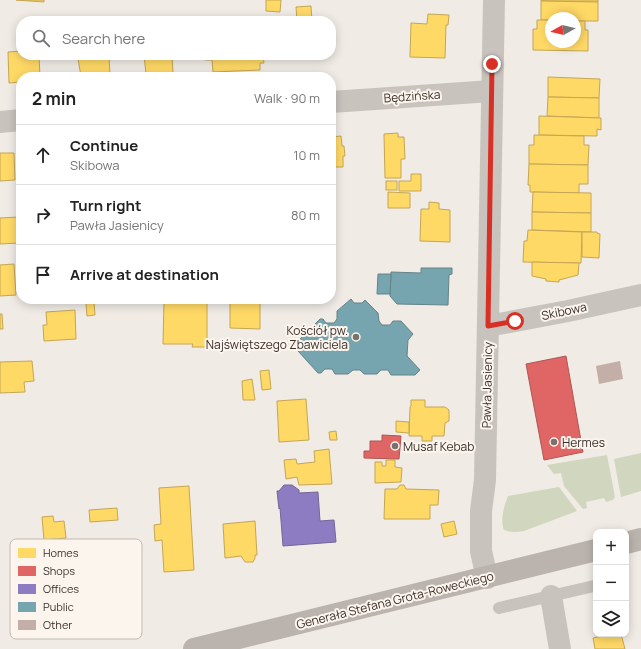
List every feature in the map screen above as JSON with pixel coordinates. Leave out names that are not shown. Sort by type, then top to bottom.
[{"type":"street","name":"Pawła Jasienicy","points":[[487,578],[481,551],[481,511],[485,480],[494,0]]},
{"type":"street","name":"Będzińska","points":[[336,102],[492,91]]},
{"type":"street","points":[[0,122],[16,120]]},
{"type":"street","name":"Skibowa","points":[[488,326],[641,295]]},
{"type":"street","points":[[629,542],[641,539]]},
{"type":"street","name":"Generała Stefana Grota-Roweckiego","points":[[194,649],[593,551]]},
{"type":"street","points":[[551,596],[560,649]]},
{"type":"lane","points":[[499,608],[593,586]]},
{"type":"green space","points":[[641,453],[641,491],[621,497],[614,459]]},
{"type":"green space","points":[[607,455],[615,497],[613,500],[606,502],[604,498],[586,502],[587,508],[583,509],[564,486],[561,473],[554,474],[547,465]]},
{"type":"green space","points":[[559,487],[577,511],[524,531],[512,532],[504,530],[502,517],[508,496]]},
{"type":"building: Homes","points":[[16,0],[44,0],[44,2]]},
{"type":"building: Homes","points":[[266,0],[281,0],[280,12],[266,11]]},
{"type":"building: Homes","points":[[598,0],[598,2],[541,1]]},
{"type":"building: Homes","points":[[541,1],[598,2],[598,21],[581,21],[581,12],[545,12],[545,20],[541,20]]},
{"type":"building: Homes","points":[[311,6],[312,16],[297,16],[296,7]]},
{"type":"building: Homes","points":[[428,14],[449,15],[448,25],[446,25],[445,58],[410,57],[411,23],[427,24]]},
{"type":"building: Homes","points":[[537,20],[545,20],[545,48],[581,48],[581,21],[585,21],[585,30],[588,30],[588,51],[533,50],[533,29],[537,29]]},
{"type":"building: Homes","points":[[16,51],[16,60],[39,60],[40,72],[16,72],[16,82],[9,83],[8,52]]},
{"type":"building: Homes","points":[[78,60],[109,60],[110,72],[80,72]]},
{"type":"building: Homes","points":[[145,60],[172,60],[173,72],[146,72]]},
{"type":"building: Homes","points":[[212,60],[264,60],[264,63],[260,63],[260,70],[213,72]]},
{"type":"building: Homes","points":[[548,77],[600,79],[599,98],[548,97]]},
{"type":"building: Homes","points":[[548,97],[599,98],[599,118],[547,116]]},
{"type":"building: Homes","points":[[539,116],[601,118],[601,130],[597,129],[597,136],[539,135]]},
{"type":"building: Homes","points":[[398,133],[398,137],[404,137],[405,159],[401,159],[401,178],[385,178],[384,134]]},
{"type":"building: Homes","points":[[534,135],[584,136],[584,145],[589,145],[588,165],[529,164],[529,145],[534,145]]},
{"type":"building: Homes","points":[[336,136],[341,136],[342,146],[344,146],[345,156],[343,156],[343,167],[336,167]]},
{"type":"building: Homes","points":[[0,153],[14,153],[15,180],[0,181]]},
{"type":"building: Homes","points":[[529,164],[588,165],[588,184],[579,184],[579,193],[530,192],[530,185],[528,185]]},
{"type":"building: Homes","points":[[411,174],[421,174],[421,191],[399,191],[399,181],[411,181]]},
{"type":"building: Homes","points":[[386,181],[397,181],[397,190],[386,190]]},
{"type":"building: Homes","points":[[388,192],[410,193],[410,208],[388,208]]},
{"type":"building: Homes","points":[[533,192],[591,193],[591,213],[532,212]]},
{"type":"building: Homes","points":[[429,202],[439,203],[439,209],[450,210],[450,242],[420,241],[421,209],[429,209]]},
{"type":"building: Homes","points":[[532,212],[591,213],[591,232],[532,230]]},
{"type":"building: Homes","points":[[16,217],[16,243],[0,244],[0,218]]},
{"type":"building: Homes","points":[[528,230],[582,232],[581,263],[523,262],[524,241],[527,241]]},
{"type":"building: Homes","points":[[582,232],[597,232],[600,234],[599,258],[582,257]]},
{"type":"building: Homes","points":[[532,262],[579,263],[578,275],[559,280],[559,282],[546,281],[546,279],[532,276]]},
{"type":"building: Homes","points":[[14,264],[16,295],[0,296],[0,265]]},
{"type":"building: Homes","points":[[86,304],[94,304],[95,315],[87,316]]},
{"type":"building: Homes","points":[[164,304],[207,304],[207,347],[192,347],[193,344],[163,344]]},
{"type":"building: Homes","points":[[230,304],[260,304],[260,329],[230,328]]},
{"type":"building: Homes","points":[[75,310],[76,339],[44,341],[43,325],[47,325],[46,312]]},
{"type":"building: Homes","points":[[0,314],[2,314],[3,329],[0,329]]},
{"type":"building: Homes","points":[[32,361],[34,381],[24,382],[25,392],[0,393],[0,362]]},
{"type":"building: Homes","points":[[269,370],[271,389],[262,390],[260,371]]},
{"type":"building: Homes","points":[[252,379],[255,400],[243,400],[242,381]]},
{"type":"building: Homes","points":[[306,399],[309,440],[279,442],[277,401]]},
{"type":"building: Homes","points":[[411,400],[425,400],[425,407],[445,407],[449,410],[449,421],[445,423],[444,436],[432,436],[432,441],[422,441],[422,436],[409,436]]},
{"type":"building: Homes","points":[[396,421],[409,422],[409,433],[396,432]]},
{"type":"building: Homes","points":[[336,431],[337,440],[330,440],[329,432]]},
{"type":"building: Homes","points":[[329,449],[332,484],[299,485],[297,477],[286,479],[284,460],[296,459],[297,464],[315,462],[314,451]]},
{"type":"building: Homes","points":[[386,460],[395,460],[395,467],[402,468],[401,482],[375,483],[375,462],[382,462],[382,466],[386,466]]},
{"type":"building: Homes","points":[[400,485],[404,485],[406,489],[439,490],[438,505],[430,505],[430,519],[384,519],[385,489],[397,489]]},
{"type":"building: Homes","points":[[189,486],[194,570],[164,572],[162,540],[155,541],[154,525],[161,524],[159,488]]},
{"type":"building: Homes","points":[[117,508],[118,520],[90,522],[89,510]]},
{"type":"building: Homes","points":[[53,516],[54,522],[64,521],[66,538],[44,539],[42,517]]},
{"type":"building: Homes","points":[[255,521],[257,555],[255,555],[253,562],[245,562],[241,556],[225,558],[223,524]]},
{"type":"building: Homes","points":[[454,521],[457,534],[444,537],[441,524]]},
{"type":"building: Homes","points":[[622,637],[625,649],[595,649],[593,638]]},
{"type":"building: Shops","points":[[566,356],[583,452],[544,460],[526,364]]},
{"type":"building: Shops","points":[[382,435],[401,436],[399,459],[364,458],[364,451],[370,451],[370,441],[382,441]]},
{"type":"building: Offices","points":[[284,485],[292,485],[299,490],[299,493],[318,492],[320,521],[334,520],[336,542],[283,546],[277,491],[279,491]]},
{"type":"building: Public","points":[[421,268],[452,268],[452,274],[449,275],[448,305],[397,304],[390,296],[391,272],[421,273]]},
{"type":"building: Public","points":[[378,274],[391,274],[390,294],[377,294]]},
{"type":"building: Public","name":"Kościół pw. Najświętszego Zbawiciela","points":[[351,299],[354,303],[362,303],[365,300],[378,313],[379,321],[382,325],[390,325],[393,321],[401,321],[413,334],[408,340],[407,356],[420,370],[415,375],[391,375],[388,370],[381,370],[377,374],[364,374],[360,370],[353,370],[348,374],[335,374],[332,369],[325,369],[321,373],[318,373],[298,351],[299,340],[320,319],[323,319],[326,323],[334,323],[337,319],[337,311]]},
{"type":"building: Other","points":[[620,361],[623,379],[599,384],[596,366]]},
{"type":"place","name":"Kościół pw. Najświętszego Zbawiciela","points":[[356,337]]},
{"type":"place","name":"Hermes","points":[[554,442]]},
{"type":"place","name":"Musaf Kebab","points":[[395,446]]},
{"type":"route","points":[[492,64],[488,326],[515,321]]}]
